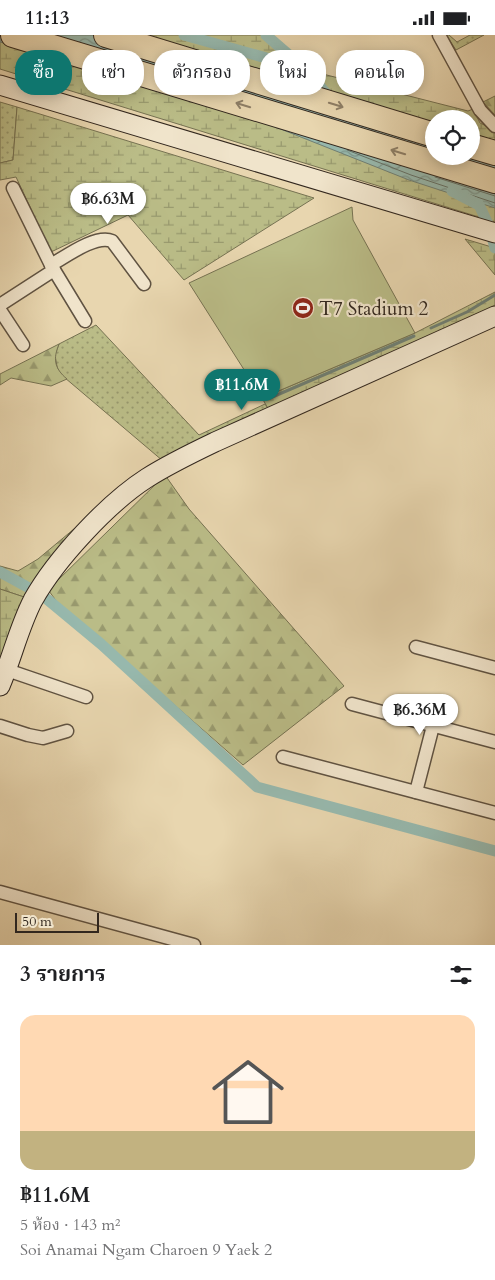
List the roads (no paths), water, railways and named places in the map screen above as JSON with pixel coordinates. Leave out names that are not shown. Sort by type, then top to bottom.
[{"type":"highway","points":[[13,35],[495,181]]},
{"type":"highway","points":[[106,35],[425,132]]},
{"type":"highway","points":[[480,149],[495,153]]},
{"type":"street","points":[[439,35],[480,110],[489,122],[495,126]]},
{"type":"street","points":[[0,85],[495,233]]},
{"type":"street","points":[[13,188],[52,268],[85,321]]},
{"type":"street","points":[[0,305],[52,268],[95,241],[107,239],[112,241],[144,285]]},
{"type":"street","points":[[0,310],[23,345]]},
{"type":"street","points":[[86,697],[3,678],[22,626],[33,601],[45,581],[71,548],[113,506],[146,479],[171,463],[495,316]]},
{"type":"street","points":[[416,647],[495,668]]},
{"type":"street","points":[[352,704],[495,742]]},
{"type":"street","points":[[0,726],[43,738],[67,731]]},
{"type":"street","points":[[416,792],[433,726]]},
{"type":"street","points":[[282,757],[495,813]]},
{"type":"street","points":[[0,892],[194,945]]},
{"type":"water","points":[[0,35],[134,35],[183,50],[154,50],[154,89],[144,86],[144,50],[82,50],[82,67],[72,64],[72,50],[26,50],[0,42]]},
{"type":"water","points":[[250,71],[260,74],[260,95],[326,94],[425,124],[425,165],[480,165],[480,152],[495,146],[495,208],[409,180],[263,122],[174,95],[250,95]]},
{"type":"waterway","points":[[184,35],[260,56]]},
{"type":"waterway","points":[[266,35],[305,69],[331,99]]},
{"type":"waterway","points":[[452,191],[479,205],[489,226],[495,248]]},
{"type":"waterway","points":[[431,328],[467,312],[495,295]]},
{"type":"waterway","points":[[270,398],[414,336]]},
{"type":"waterway","points":[[0,572],[42,595],[101,644],[257,787],[495,851]]},
{"type":"place","name":"T7 Stadium 2","points":[[303,308]]}]
